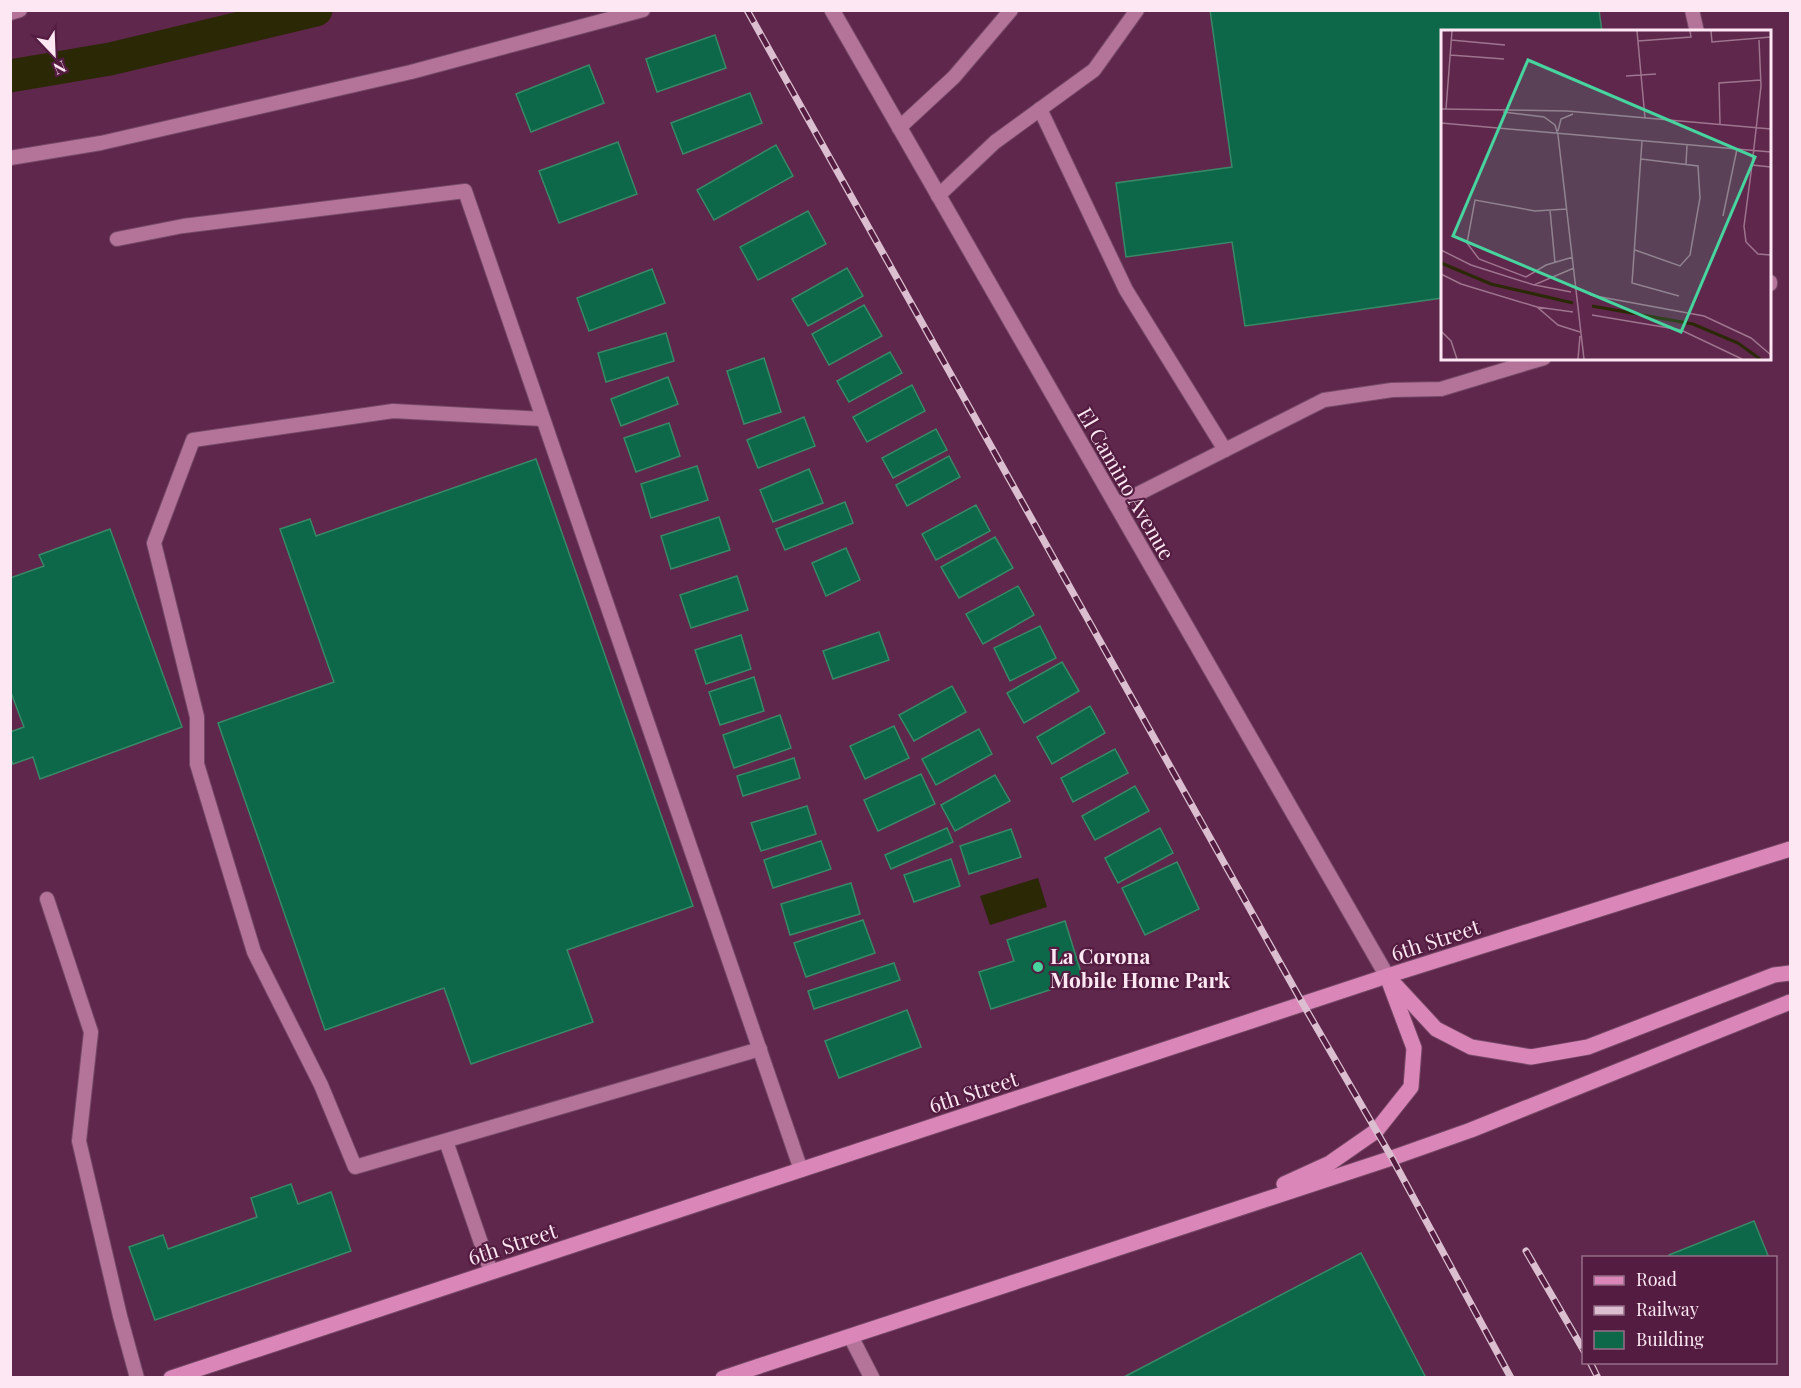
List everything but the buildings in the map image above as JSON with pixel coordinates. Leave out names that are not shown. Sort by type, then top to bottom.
[{"type":"main road","name":"6th Street","points":[[171,1377],[1387,976],[1791,849]]},
{"type":"main road","points":[[1387,976],[1436,1029],[1471,1047],[1531,1058],[1588,1047],[1774,975],[1791,973]]},
{"type":"main road","points":[[1226,1211],[1330,1163],[1376,1131],[1411,1087],[1413,1048],[1387,976]]},
{"type":"main road","points":[[723,1377],[851,1337],[1226,1211],[1392,1158],[1471,1130],[1791,1002]]},
{"type":"street","name":"El Camino Avenue","points":[[832,10],[1387,976]]},
{"type":"street","points":[[851,1337],[872,1377]]},
{"type":"lane","points":[[10,13],[20,10]]},
{"type":"lane","points":[[10,158],[101,143],[400,75],[643,10]]},
{"type":"lane","points":[[899,128],[954,77],[1011,10]]},
{"type":"lane","points":[[938,196],[995,142],[1094,70],[1137,10]]},
{"type":"lane","points":[[1692,10],[1696,30]]},
{"type":"lane","points":[[1040,109],[1126,290],[1225,450]]},
{"type":"lane","points":[[117,239],[183,226],[465,191],[801,1170]]},
{"type":"lane","points":[[1116,505],[1324,400],[1392,390],[1441,389],[1537,360]]},
{"type":"lane","points":[[543,418],[393,411],[192,440],[154,543],[197,717],[197,764],[254,952],[321,1085],[355,1167],[760,1049]]},
{"type":"lane","points":[[47,898],[91,1032],[79,1141],[123,1329],[137,1377]]},
{"type":"lane","points":[[446,1140],[491,1272]]},
{"type":"shaded area","points":[[1038,878],[1047,907],[990,925],[980,896]]},
{"type":"waterway","points":[[10,76],[110,59],[316,10]]},
{"type":"railway","points":[[747,10],[1303,1004],[1392,1158],[1511,1378]]},
{"type":"railway","points":[[1526,1251],[1582,1348]]},
{"type":"railway","points":[[1591,1364],[1598,1378]]},
{"type":"place","name":"La Corona Mobile Home Park","points":[[1038,967]]}]
